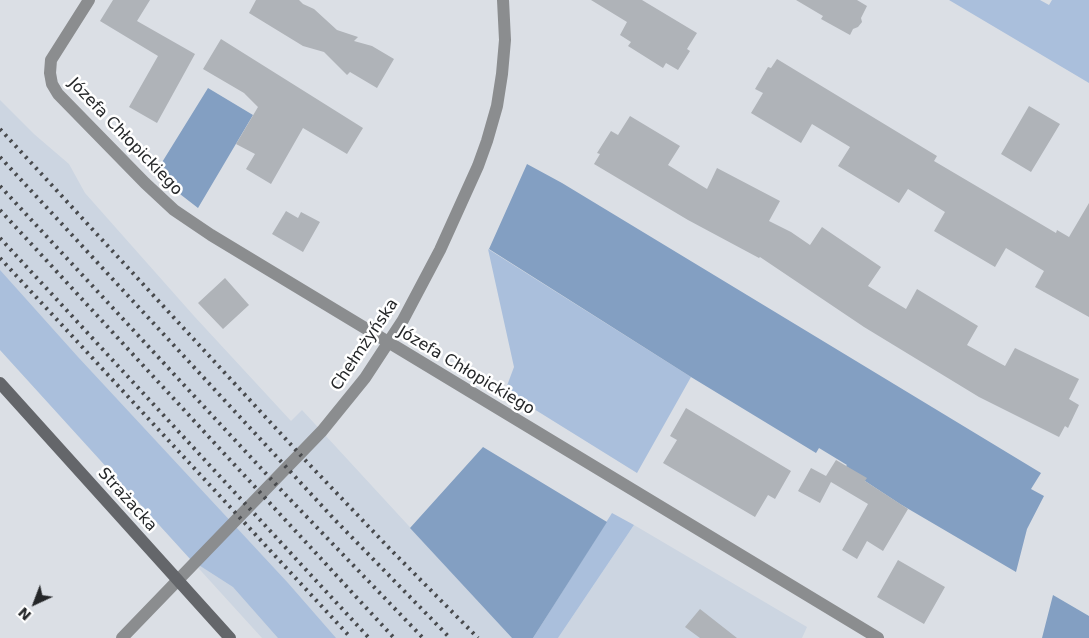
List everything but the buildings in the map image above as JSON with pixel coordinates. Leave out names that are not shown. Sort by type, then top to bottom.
[{"type":"main road","name":"Strażacka","points":[[0,383],[230,638]]},
{"type":"street","name":"Józefa Chłopickiego","points":[[89,0],[51,60],[50,73],[52,84],[58,94],[158,197],[190,222],[878,638]]},
{"type":"street","name":"Chełmżyńska","points":[[122,638],[334,418],[385,350],[424,284],[476,172],[492,126],[500,90],[504,56],[503,0]]},
{"type":"shaded area","points":[[949,0],[1040,0],[1049,5],[1052,0],[1089,0],[1089,83]]},
{"type":"shaded area","points":[[208,88],[253,115],[198,208],[167,184],[156,172]]},
{"type":"shaded area","points":[[0,100],[34,134],[69,164],[85,193],[194,316],[291,421],[302,410],[512,638],[262,638],[0,350]]},
{"type":"shaded area","points":[[527,164],[562,183],[1041,473],[1031,489],[1044,496],[1027,529],[1016,572],[900,504],[865,481],[847,465],[819,448],[816,453],[691,377],[489,249]]},
{"type":"shaded area","points":[[488,249],[691,377],[637,473],[505,391],[514,367]]},
{"type":"shaded area","points":[[0,270],[78,357],[288,583],[336,638],[278,638],[233,587],[191,560],[0,350]]},
{"type":"shaded area","points":[[483,447],[607,522],[533,638],[512,638],[410,528]]},
{"type":"shaded area","points":[[612,513],[634,525],[558,638],[533,638]]},
{"type":"shaded area","points":[[634,525],[807,627],[802,638],[558,638]]},
{"type":"shaded area","points":[[1053,595],[1089,616],[1089,638],[1042,638]]},
{"type":"railway","points":[[0,129],[306,461],[478,638]]},
{"type":"railway","points":[[0,157],[335,520],[450,638]]},
{"type":"railway","points":[[0,186],[282,491],[423,638]]},
{"type":"railway","points":[[0,210],[394,638]]},
{"type":"railway","points":[[0,238],[369,638]]},
{"type":"railway","points":[[0,258],[351,638]]}]
